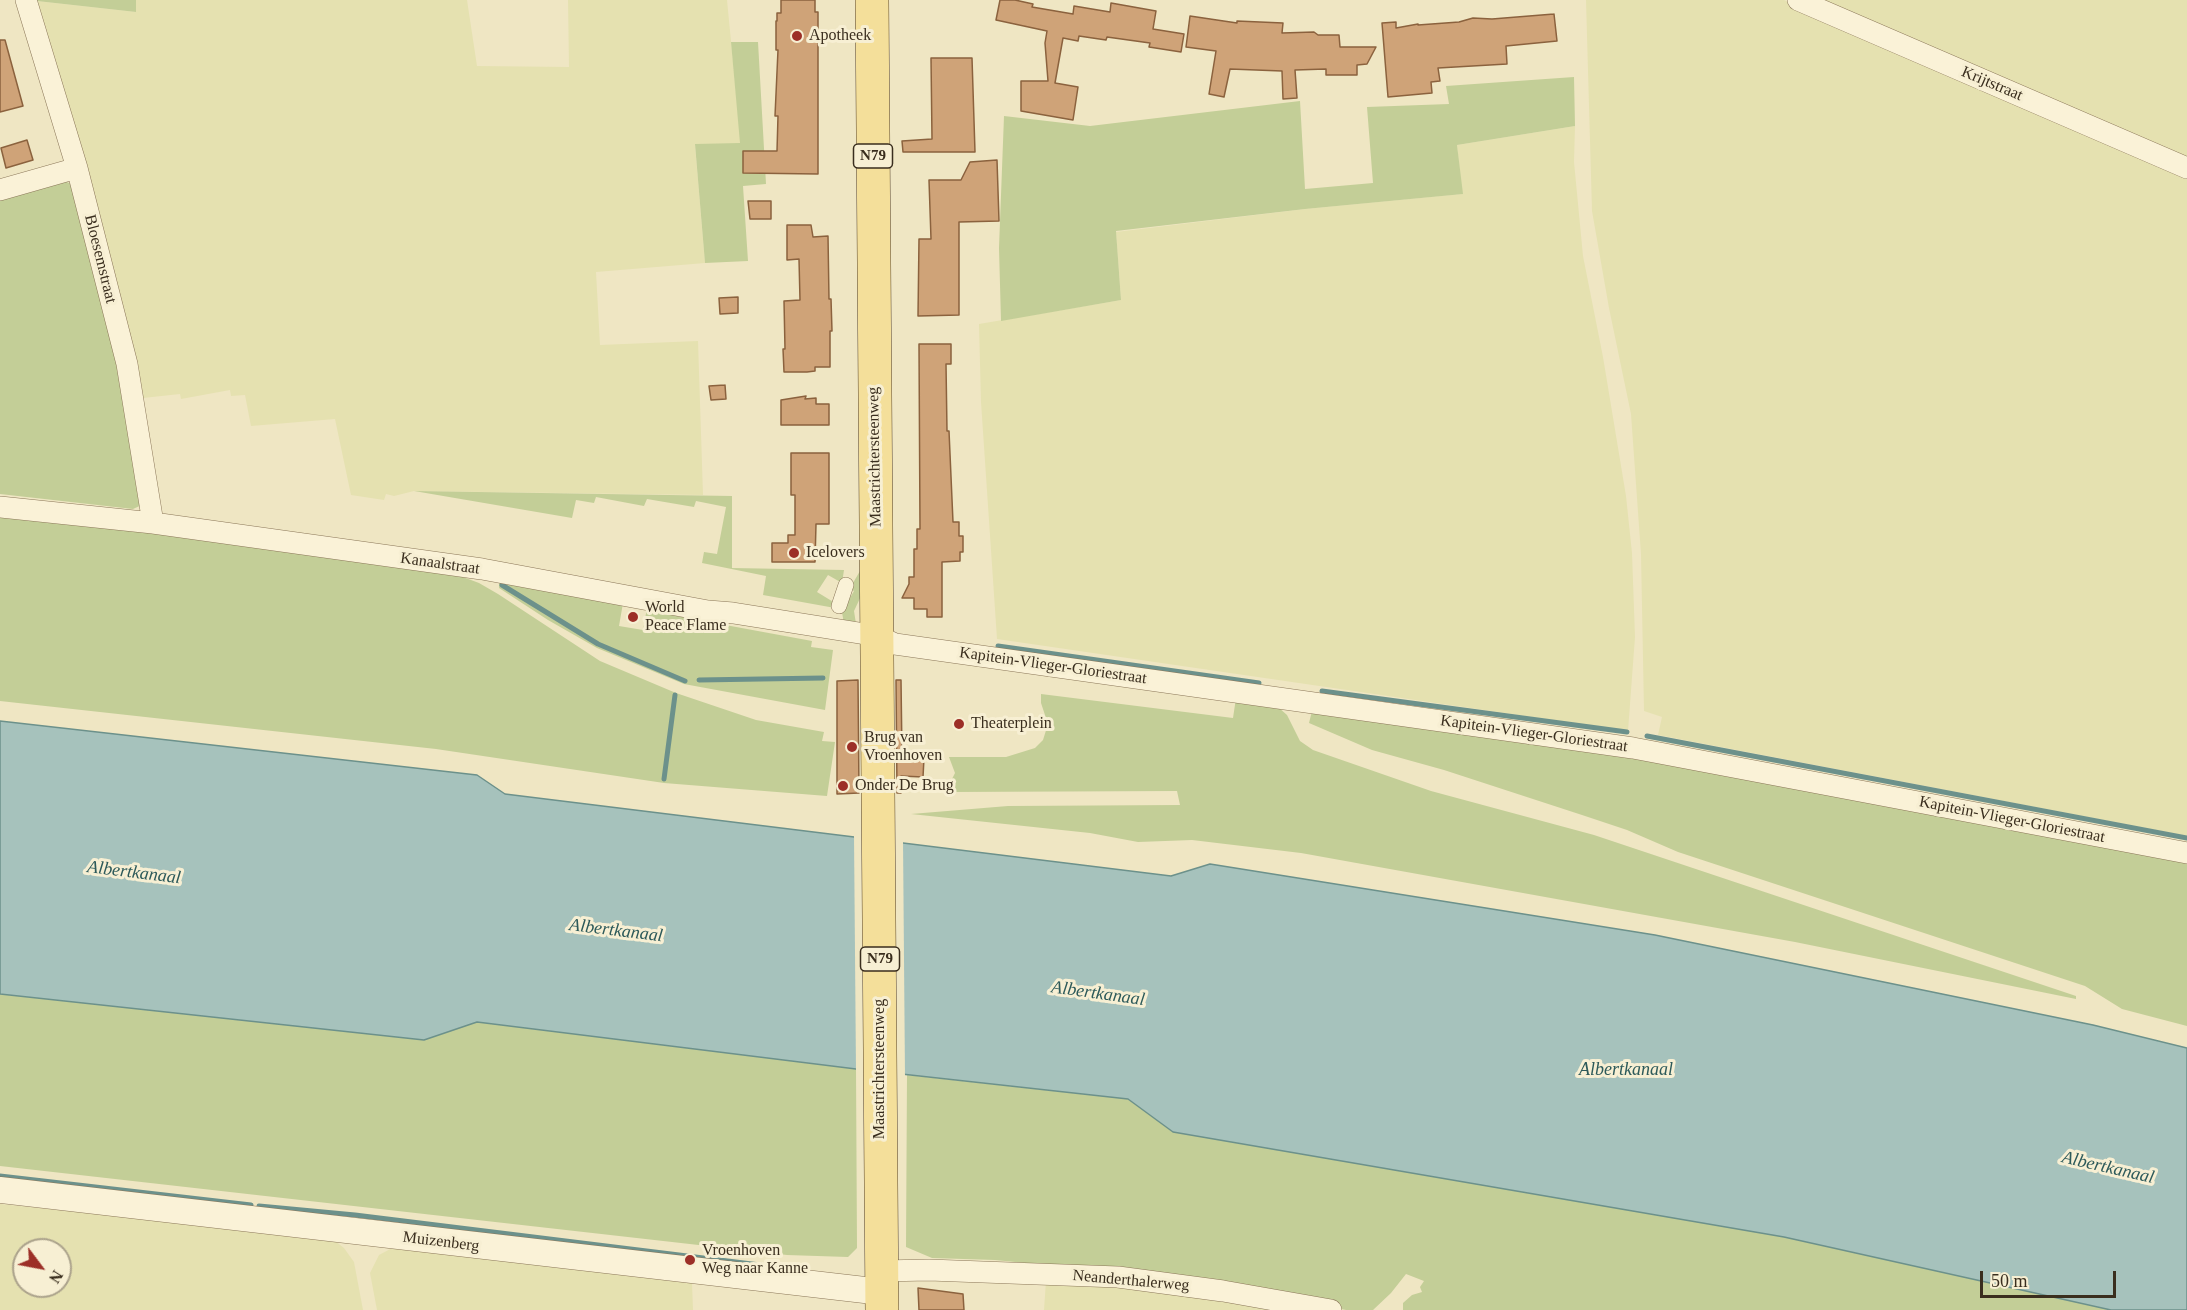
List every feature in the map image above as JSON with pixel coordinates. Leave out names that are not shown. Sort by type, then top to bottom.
[{"type":"main road","name":"Maastrichtersteenweg","points":[[872,0],[882,1291]]},
{"type":"street","name":"Bloesemstraat","points":[[26,0],[77,168],[127,364],[153,524]]},
{"type":"street","name":"Krijtstraat","points":[[1797,0],[2187,168]]},
{"type":"street","points":[[0,190],[77,168]]},
{"type":"street","name":"Kanaalstraat","points":[[0,507],[153,524],[482,569],[708,611],[878,636]]},
{"type":"street","points":[[839,606],[846,585]]},
{"type":"street","name":"Kapitein-Vlieger-Gloriestraat","points":[[878,636],[895,644],[1632,748],[2187,853]]},
{"type":"street","name":"Muizenberg","points":[[0,1190],[882,1291]]},
{"type":"street","name":"Neanderthalerweg","points":[[882,1291],[929,1270],[1118,1277],[1223,1291],[1331,1310]]},
{"type":"shaded area","points":[[136,0],[467,0],[477,66],[569,67],[568,0],[727,0],[741,144],[695,145],[705,263],[596,272],[600,345],[698,341],[703,495],[414,491],[394,496],[386,494],[384,500],[351,495],[335,419],[251,426],[245,395],[231,396],[230,390],[181,399],[180,394],[143,398],[88,181],[37,1],[136,12]]},
{"type":"shaded area","points":[[1586,0],[1784,0],[2187,175],[2187,836],[1658,735],[1662,717],[1644,711],[1641,554],[1631,414],[1592,211]]},
{"type":"shaded area","points":[[1818,0],[2187,0],[2187,162]]},
{"type":"shaded area","points":[[1575,126],[1574,162],[1583,256],[1603,357],[1626,496],[1632,553],[1635,637],[1628,731],[997,639],[981,402],[979,324],[1121,300],[1116,232],[1305,209],[1462,194],[1457,145]]},
{"type":"shaded area","points":[[0,1204],[324,1237],[344,1248],[354,1262],[363,1310],[0,1310]]},
{"type":"shaded area","points":[[394,1247],[692,1283],[693,1310],[377,1310],[370,1273],[379,1255]]},
{"type":"shaded area","points":[[1046,1281],[1160,1291],[1276,1310],[1044,1310]]},
{"type":"green space","points":[[136,0],[136,12],[37,1]]},
{"type":"green space","points":[[731,42],[758,42],[766,184],[743,186],[748,261],[705,263],[695,144],[740,143]]},
{"type":"green space","points":[[1574,77],[1575,126],[1457,145],[1463,194],[1305,209],[1116,231],[1121,300],[1001,321],[999,248],[1004,116],[1090,126],[1300,101],[1305,189],[1373,183],[1367,107],[1449,104],[1446,86]]},
{"type":"green space","points":[[61,179],[75,186],[146,486],[144,504],[133,509],[0,494],[0,197]]},
{"type":"green space","points":[[414,491],[732,496],[732,568],[844,570],[842,583],[828,575],[817,592],[835,603],[835,608],[763,595],[766,576],[702,563],[704,552],[717,554],[726,507],[696,501],[694,507],[647,499],[644,506],[596,497],[594,503],[576,500],[572,518]]},
{"type":"green space","points":[[0,511],[455,574],[479,583],[498,594],[600,661],[676,693],[756,720],[824,732],[822,741],[835,742],[827,796],[664,783],[436,749],[0,701]]},
{"type":"green space","points":[[860,571],[862,594],[854,611],[856,624],[845,629],[841,607],[844,608],[854,591],[850,588]]},
{"type":"green space","points":[[499,583],[623,603],[619,626],[643,630],[647,608],[655,612],[812,641],[811,647],[833,650],[825,710],[684,684],[597,648],[499,588]]},
{"type":"green space","points":[[1041,694],[1233,718],[1236,698],[1278,707],[1287,715],[1300,741],[1313,750],[1431,791],[1594,835],[2076,996],[2076,999],[1795,942],[1301,853],[1192,840],[1138,842],[1090,833],[911,814],[1008,806],[1180,805],[1177,791],[950,792],[947,789],[955,773],[949,757],[1006,757],[1035,748],[1043,740],[1048,724],[1041,703]]},
{"type":"green space","points":[[1313,707],[1659,756],[2187,857],[2187,1026],[2122,1009],[2085,986],[1678,852],[1627,830],[1444,770],[1372,750],[1309,723]]},
{"type":"green space","points":[[0,994],[424,1040],[477,1022],[856,1069],[857,1248],[848,1257],[787,1255],[0,1166]]},
{"type":"green space","points":[[907,1075],[1128,1099],[1173,1132],[1784,1237],[2111,1310],[1403,1310],[1403,1303],[1412,1295],[1422,1292],[1420,1287],[1424,1281],[1406,1274],[1373,1310],[1346,1310],[1217,1282],[995,1260],[932,1258],[906,1247]]},
{"type":"water","name":"Albertkanaal","points":[[0,721],[477,775],[505,794],[1171,876],[1210,864],[1655,935],[2093,1025],[2187,1048],[2187,1310],[2111,1310],[1784,1237],[1173,1132],[1128,1099],[856,1069],[477,1022],[424,1040],[0,994]]},
{"type":"pier","points":[[854,834],[903,840],[905,1078],[856,1072]]},
{"type":"building","points":[[781,0],[815,0],[815,12],[818,12],[818,174],[743,173],[743,151],[777,151],[776,21],[777,13],[781,13]]},
{"type":"building","points":[[1000,0],[1015,0],[1033,4],[1032,7],[1073,14],[1074,6],[1110,12],[1111,3],[1156,11],[1153,29],[1184,34],[1181,52],[1149,47],[1150,43],[1107,37],[1106,40],[1079,36],[1078,41],[1063,38],[1055,83],[1078,87],[1073,120],[1021,111],[1021,81],[1048,81],[1045,43],[1047,31],[996,20]]},
{"type":"building","points":[[1554,14],[1557,41],[1506,46],[1507,64],[1438,68],[1440,81],[1431,82],[1432,93],[1388,97],[1382,23],[1396,22],[1396,28],[1418,24],[1459,22],[1473,18],[1492,19]]},
{"type":"building","points":[[1190,16],[1237,23],[1237,21],[1283,23],[1282,33],[1314,32],[1318,35],[1339,35],[1340,47],[1376,47],[1367,64],[1357,65],[1357,75],[1326,75],[1326,69],[1295,70],[1297,98],[1283,99],[1282,71],[1230,69],[1224,97],[1209,94],[1216,51],[1186,47]]},
{"type":"building","points":[[0,40],[5,40],[23,106],[0,112]]},
{"type":"building","points":[[931,58],[972,58],[975,152],[903,152],[902,141],[932,139]]},
{"type":"building","points":[[27,140],[33,160],[6,168],[1,148]]},
{"type":"building","points":[[997,160],[999,221],[959,222],[959,315],[918,316],[919,239],[931,239],[929,180],[961,180],[970,162]]},
{"type":"building","points":[[748,201],[771,201],[771,219],[750,219]]},
{"type":"building","points":[[787,225],[811,225],[813,237],[828,236],[832,331],[830,331],[830,367],[815,367],[815,371],[784,372],[784,301],[800,300],[799,259],[787,260]]},
{"type":"building","points":[[738,297],[738,313],[720,314],[719,298]]},
{"type":"building","points":[[919,344],[951,344],[951,364],[946,364],[947,431],[949,431],[953,522],[959,522],[959,536],[963,536],[963,552],[960,552],[960,561],[942,562],[942,617],[927,617],[927,609],[914,609],[914,598],[902,598],[909,584],[909,577],[914,577],[914,549],[917,549],[917,529],[920,529]]},
{"type":"building","points":[[725,385],[726,399],[711,400],[709,386]]},
{"type":"building","points":[[806,396],[805,399],[816,398],[816,404],[829,404],[829,425],[781,425],[781,400]]},
{"type":"building","points":[[791,453],[829,453],[829,524],[816,524],[815,562],[772,562],[772,543],[788,543],[788,535],[795,535],[795,495],[791,495]]},
{"type":"building","points":[[858,680],[859,793],[837,794],[837,681]]},
{"type":"building","points":[[896,680],[901,680],[902,756],[924,758],[923,777],[901,776],[901,793],[897,793]]},
{"type":"building","points":[[918,1288],[963,1294],[964,1310],[919,1310]]},
{"type":"waterway","points":[[502,585],[598,644],[685,681]]},
{"type":"waterway","points":[[998,646],[1259,683]]},
{"type":"waterway","points":[[699,680],[823,678]]},
{"type":"waterway","points":[[1322,691],[1627,732]]},
{"type":"waterway","points":[[664,779],[675,695]]},
{"type":"waterway","points":[[1647,736],[2187,838]]},
{"type":"waterway","points":[[0,1176],[251,1205]]},
{"type":"waterway","points":[[259,1206],[355,1215],[768,1266]]},
{"type":"place","name":"Apotheek","points":[[797,36]]},
{"type":"place","name":"Icelovers","points":[[794,553]]},
{"type":"place","name":"World Peace Flame","points":[[633,617]]},
{"type":"place","name":"Theaterplein","points":[[959,724]]},
{"type":"place","name":"Brug van Vroenhoven","points":[[852,747]]},
{"type":"place","name":"Onder De Brug","points":[[843,786]]},
{"type":"place","name":"Vroenhoven Weg naar Kanne","points":[[690,1260]]}]
